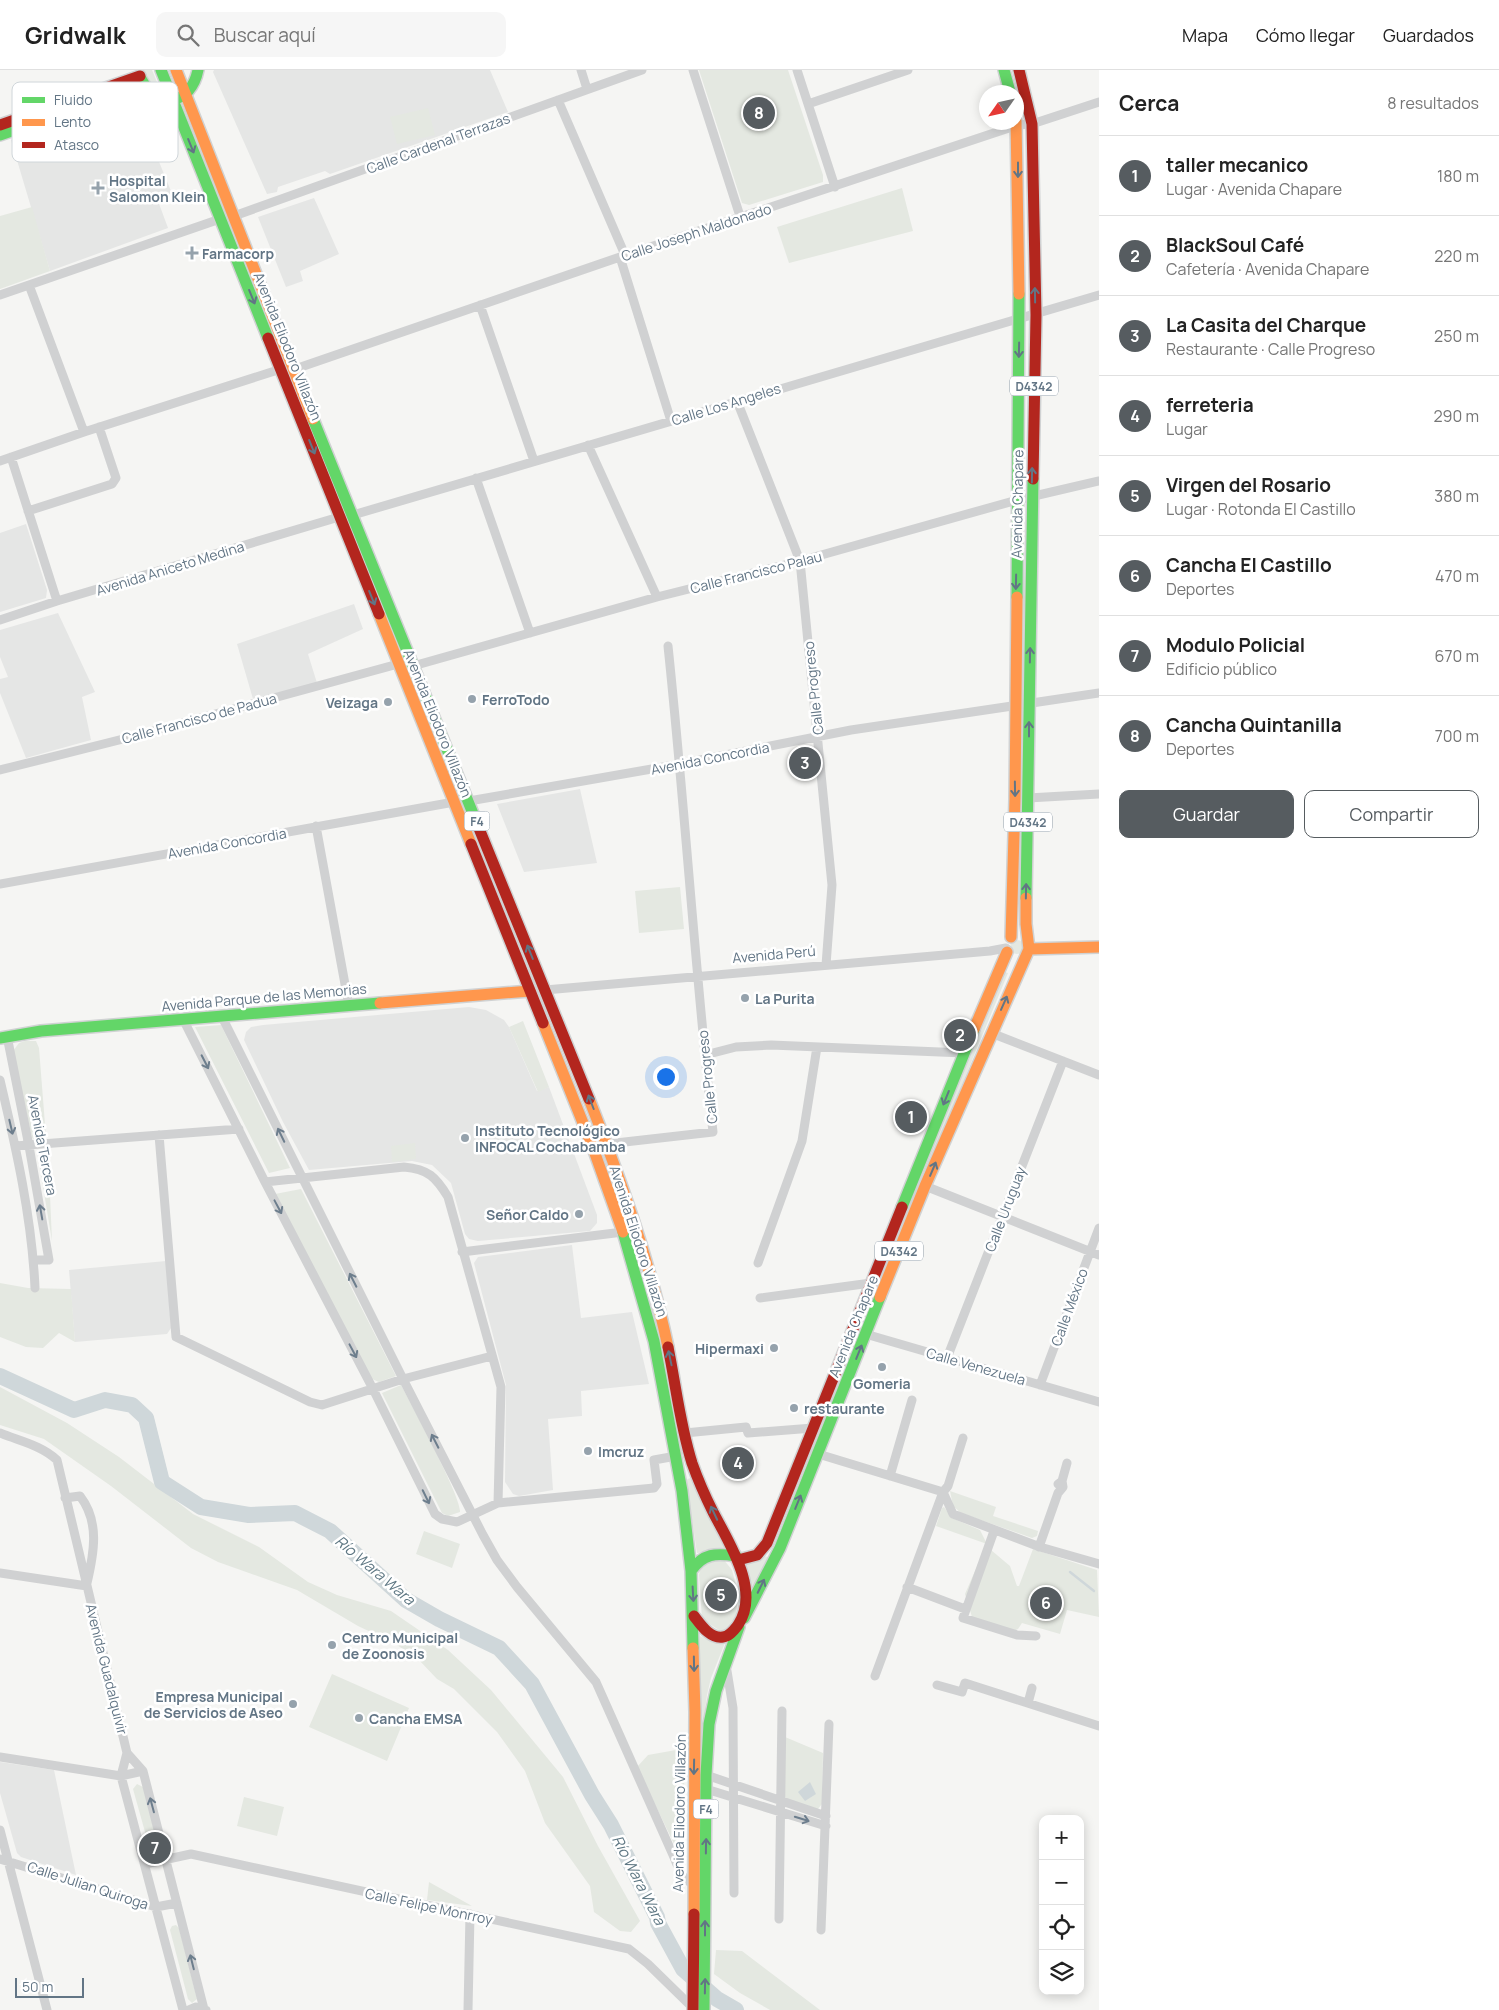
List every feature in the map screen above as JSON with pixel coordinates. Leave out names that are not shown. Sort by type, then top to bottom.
[{"type":"main road","name":"Avenida Eliodoro Villazón","points":[[161,70],[166,82]]},
{"type":"main road","name":"Avenida Eliodoro Villazón","points":[[176,70],[413,666],[606,1144],[637,1230],[655,1296],[670,1354],[689,1453],[698,1477],[737,1558]]},
{"type":"main road","points":[[178,98],[186,95],[194,87],[198,78],[198,70]]},
{"type":"main road","points":[[1004,70],[1008,85]]},
{"type":"main road","name":"Avenida Chapare","points":[[740,1625],[780,1548],[925,1186],[1026,948],[1036,315],[1032,124],[1019,70]]},
{"type":"main road","points":[[128,82],[141,77]]},
{"type":"main road","name":"Avenida Eliodoro Villazón","points":[[178,113],[593,1148],[623,1232],[654,1341],[676,1456],[692,1571]]},
{"type":"main road","points":[[0,135],[12,130]]},
{"type":"main road","name":"Avenida Chapare","points":[[1011,937],[1015,800],[1019,318],[1017,130]]},
{"type":"main road","points":[[1011,937],[1019,935],[1026,948]]},
{"type":"main road","name":"D4342","points":[[1006,950],[1006,943],[1011,937]]},
{"type":"main road","points":[[1006,950],[1014,958],[1026,948],[1041,950],[1099,947]]},
{"type":"main road","name":"Avenida Chapare","points":[[767,1543],[1006,950]]},
{"type":"main road","name":"Avenida Parque de las Memorias","points":[[2,1035],[183,1018],[530,991]]},
{"type":"main road","points":[[692,1571],[696,1564],[707,1555],[720,1554],[737,1558],[757,1555],[767,1543],[780,1548]]},
{"type":"main road","name":"F4","points":[[737,1558],[746,1597],[740,1625]]},
{"type":"main road","name":"F4","points":[[692,1571],[694,1616]]},
{"type":"main road","name":"Avenida Eliodoro Villazón","points":[[694,1616],[693,1954],[696,2007]]},
{"type":"main road","points":[[694,1616],[708,1635],[716,1637],[725,1636],[740,1625]]},
{"type":"main road","name":"Avenida Eliodoro Villazón","points":[[696,2007],[705,1961],[706,1776],[709,1724],[716,1691],[740,1625]]},
{"type":"street","points":[[581,70],[587,90]]},
{"type":"street","name":"Calle Cardenal Terrazas","points":[[234,216],[642,70]]},
{"type":"street","points":[[693,70],[740,216]]},
{"type":"street","points":[[797,70],[835,187]]},
{"type":"street","points":[[808,104],[908,70]]},
{"type":"street","points":[[558,100],[622,256],[671,421]]},
{"type":"street","name":"Calle Joseph Maldonado","points":[[1024,123],[1032,124],[1099,102]]},
{"type":"street","name":"Calle Joseph Maldonado","points":[[295,369],[740,216],[835,187],[997,130]]},
{"type":"street","points":[[0,295],[220,219]]},
{"type":"street","points":[[28,285],[84,432]]},
{"type":"street","name":"Calle Los Angeles","points":[[353,515],[1099,295]]},
{"type":"street","points":[[480,305],[534,461]]},
{"type":"street","points":[[0,461],[99,427],[281,369]]},
{"type":"street","name":"Calle Progreso","points":[[737,401],[800,561],[832,885],[826,965]]},
{"type":"street","points":[[28,511],[112,484],[116,478],[99,427]]},
{"type":"street","points":[[588,445],[658,597]]},
{"type":"street","points":[[11,457],[57,601]]},
{"type":"street","points":[[476,478],[530,633]]},
{"type":"street","name":"Calle Francisco Palau","points":[[413,666],[658,597],[800,561],[1017,500],[1099,481]]},
{"type":"street","name":"Avenida Aniceto Medina","points":[[0,620],[57,601],[339,517]]},
{"type":"street","name":"Calle Progreso","points":[[606,1144],[714,1132],[697,976],[680,764],[668,646]]},
{"type":"street","name":"Calle Francisco de Padua","points":[[0,770],[135,736],[398,664]]},
{"type":"street","name":"Avenida Concordia","points":[[469,801],[680,764],[818,736],[1099,693]]},
{"type":"street","points":[[1028,798],[1099,794]]},
{"type":"street","name":"Avenida Concordia","points":[[0,884],[454,802]]},
{"type":"street","points":[[316,826],[349,1006]]},
{"type":"street","name":"Avenida Perú","points":[[545,990],[1006,950]]},
{"type":"street","points":[[222,1015],[403,1379],[497,1560],[596,1682],[682,1875],[687,1882],[693,1884]]},
{"type":"street","points":[[183,1018],[435,1514],[442,1519],[457,1522],[498,1502],[654,1488],[657,1484],[654,1460],[676,1456]]},
{"type":"street","points":[[991,1033],[1099,1074]]},
{"type":"street","name":"Avenida Tercera","points":[[2,1035],[29,1146],[49,1260],[34,1260]]},
{"type":"street","points":[[705,1055],[736,1047],[771,1045],[964,1053]]},
{"type":"street","points":[[758,1263],[802,1141],[817,1047]]},
{"type":"street","name":"Calle Uruguay","points":[[947,1358],[1063,1061]]},
{"type":"street","name":"Avenida Tercera","points":[[0,1080],[15,1146],[34,1260],[35,1288]]},
{"type":"street","points":[[15,1146],[239,1129]]},
{"type":"street","points":[[159,1135],[176,1338],[310,1402],[322,1405],[403,1379],[492,1356]]},
{"type":"street","points":[[265,1182],[404,1167],[417,1168],[430,1174],[440,1183],[448,1197],[501,1387],[498,1502]]},
{"type":"street","points":[[925,1186],[1099,1255]]},
{"type":"street","name":"Calle México","points":[[1040,1385],[1099,1228]]},
{"type":"street","points":[[462,1252],[623,1232]]},
{"type":"street","points":[[760,1298],[871,1283]]},
{"type":"street","name":"Calle Venezuela","points":[[853,1329],[1099,1402]]},
{"type":"street","points":[[890,1476],[912,1400]]},
{"type":"street","points":[[685,1433],[746,1426],[748,1433],[813,1428]]},
{"type":"street","name":"Avenida Guadalquivir","points":[[0,1433],[30,1444],[52,1455],[57,1460],[127,1753],[143,1771],[205,2010]]},
{"type":"street","points":[[875,1676],[943,1492],[948,1486],[963,1438]]},
{"type":"street","points":[[805,1450],[943,1492],[953,1514],[1039,1547],[1099,1564]]},
{"type":"street","points":[[1039,1547],[1058,1493],[1063,1487],[1062,1481],[1067,1463]]},
{"type":"street","name":"Avenida Guadalquivir","points":[[65,1498],[80,1496],[87,1505],[93,1533],[94,1553],[86,1586]]},
{"type":"street","points":[[994,1531],[963,1618],[1017,1635],[1036,1636]]},
{"type":"street","points":[[0,1573],[86,1586]]},
{"type":"street","points":[[907,1587],[965,1609]]},
{"type":"street","points":[[726,1666],[733,1708],[734,1892]]},
{"type":"street","points":[[937,1685],[962,1692],[965,1683],[1099,1726]]},
{"type":"street","points":[[1028,1703],[1032,1688]]},
{"type":"street","points":[[779,1919],[782,1711]]},
{"type":"street","points":[[821,1930],[829,1724]]},
{"type":"street","name":"Avenida Guadalquivir","points":[[127,1753],[121,1776],[183,2010]]},
{"type":"street","points":[[0,1757],[121,1776],[143,1771]]},
{"type":"street","points":[[706,1776],[826,1816]]},
{"type":"street","points":[[706,1789],[826,1826]]},
{"type":"street","points":[[0,1830],[4,1859],[47,2010]]},
{"type":"street","name":"Calle Felipe Monrroy","points":[[145,1864],[191,1854],[629,1949],[696,2007]]},
{"type":"street","name":"Calle Julian Quiroga","points":[[4,1859],[156,1907],[177,1903]]},
{"type":"street","points":[[468,2010],[470,1914]]},
{"type":"street","points":[[189,2010],[196,2007],[205,2010]]},
{"type":"shaded area","points":[[143,70],[152,70],[157,82],[149,82]]},
{"type":"shaded area","points":[[214,70],[490,70],[508,112],[330,174],[325,171],[278,187],[277,192],[267,194],[213,72]]},
{"type":"shaded area","points":[[699,70],[788,70],[823,175],[823,182],[749,205],[742,203]]},
{"type":"shaded area","points":[[428,108],[435,135],[397,144],[390,117]]},
{"type":"shaded area","name":"Hospital Salomon Klein","points":[[18,162],[159,162],[173,196],[158,201],[168,228],[50,271]]},
{"type":"shaded area","points":[[902,188],[913,231],[789,263],[777,227]]},
{"type":"shaded area","points":[[314,198],[339,254],[300,271],[303,281],[286,287],[258,217]]},
{"type":"shaded area","points":[[32,207],[50,271],[0,289],[0,216]]},
{"type":"shaded area","points":[[26,524],[47,590],[46,598],[0,612],[0,533]]},
{"type":"shaded area","points":[[354,604],[363,629],[308,654],[317,683],[253,699],[237,644]]},
{"type":"shaded area","points":[[58,613],[95,692],[82,697],[91,740],[26,758],[0,693],[0,679],[8,677],[0,657],[0,630]]},
{"type":"shaded area","points":[[580,789],[597,863],[524,872],[497,804]]},
{"type":"shaded area","points":[[680,887],[684,929],[639,933],[635,891]]},
{"type":"shaded area","points":[[1014,940],[1020,940],[1024,947],[1020,954],[1014,954],[1010,950],[1010,944]]},
{"type":"shaded area","points":[[1005,972],[1008,973],[863,1325],[860,1324]]},
{"type":"shaded area","points":[[469,1007],[486,1010],[504,1020],[509,1027],[537,1091],[549,1087],[597,1215],[597,1223],[590,1231],[478,1241],[469,1239],[465,1234],[451,1183],[432,1165],[412,1161],[309,1170],[283,1122],[244,1040],[246,1032],[251,1027],[263,1025]]},
{"type":"shaded area","points":[[523,1021],[549,1087],[538,1092],[509,1027]]},
{"type":"shaded area","points":[[221,1025],[290,1168],[269,1173],[195,1027]]},
{"type":"shaded area","points":[[36,1041],[39,1048],[46,1137],[34,1139],[32,1138],[13,1051],[19,1043]]},
{"type":"shaded area","points":[[415,1143],[416,1159],[392,1162],[391,1146]]},
{"type":"shaded area","points":[[37,1150],[48,1150],[52,1241]]},
{"type":"shaded area","points":[[301,1189],[396,1376],[379,1382],[372,1379],[275,1194]]},
{"type":"shaded area","points":[[572,1245],[581,1318],[632,1312],[649,1384],[581,1391],[582,1416],[548,1419],[553,1490],[519,1496],[513,1494],[505,1482],[506,1385],[474,1263],[478,1257]]},
{"type":"shaded area","points":[[166,1261],[171,1328],[167,1334],[75,1342],[69,1270]]},
{"type":"shaded area","points":[[0,1283],[28,1288],[71,1289],[75,1342],[59,1333],[43,1348],[26,1347],[0,1337]]},
{"type":"shaded area","points":[[401,1385],[445,1471],[460,1512],[448,1516],[442,1513],[382,1393]]},
{"type":"shaded area","points":[[0,1387],[67,1423],[119,1457],[193,1514],[259,1547],[308,1582],[337,1595],[391,1611],[448,1650],[491,1690],[563,1777],[598,1846],[640,1921],[631,1932],[620,1931],[594,1912],[590,1886],[545,1823],[525,1771],[497,1732],[454,1689],[437,1679],[419,1660],[394,1643],[358,1626],[297,1590],[218,1562],[191,1548],[111,1486],[44,1439],[0,1425]]},
{"type":"shaded area","points":[[690,1478],[727,1550],[697,1553],[686,1480]]},
{"type":"shaded area","points":[[950,1491],[996,1507],[993,1516],[1038,1531],[1037,1536],[1032,1538],[961,1513],[953,1506]]},
{"type":"shaded area","points":[[944,1507],[952,1518],[980,1530],[987,1544],[936,1526]]},
{"type":"shaded area","points":[[424,1531],[460,1544],[452,1568],[416,1554]]},
{"type":"shaded area","points":[[1033,1549],[1097,1570],[1099,1617],[1067,1610],[1060,1634],[1022,1623],[1014,1631],[972,1617],[965,1594],[984,1550],[991,1550],[1010,1566],[1017,1586],[1019,1586]]},
{"type":"shaded area","points":[[764,1556],[768,1557],[751,1596],[745,1562]]},
{"type":"shaded area","points":[[706,1560],[724,1560],[732,1570],[738,1593],[736,1617],[722,1632],[702,1619],[699,1575],[700,1569]]},
{"type":"shaded area","points":[[700,1636],[714,1643],[725,1643],[711,1678],[700,1749]]},
{"type":"shaded area","name":"Cancha EMSA","points":[[332,1674],[409,1708],[387,1761],[309,1727]]},
{"type":"shaded area","points":[[785,1737],[823,1753],[822,1804],[817,1810],[786,1799],[784,1796]]},
{"type":"shaded area","points":[[685,1743],[683,1848],[680,1852],[676,1848],[637,1767],[648,1755],[676,1750]]},
{"type":"shaded area","points":[[0,1762],[54,1770],[76,1875],[21,1857],[17,1853],[0,1793]]},
{"type":"shaded area","points":[[810,1782],[816,1794],[805,1801],[798,1792]]},
{"type":"shaded area","points":[[137,1784],[143,1787],[161,1857],[153,1859],[152,1857],[133,1789]]},
{"type":"shaded area","points":[[244,1797],[284,1807],[277,1836],[237,1826]]},
{"type":"shaded area","points":[[429,1882],[472,1906],[427,1900]]},
{"type":"shaded area","points":[[176,1925],[179,1928],[197,1999],[192,2003],[188,1999],[170,1930],[172,1926]]},
{"type":"shaded area","points":[[716,1950],[742,1951],[820,2010],[770,2010],[740,1993],[714,1974]]},
{"type":"waterway","name":"Río Wara Wara","points":[[0,1376],[74,1410],[105,1400],[132,1405],[146,1418],[162,1482],[201,1507],[249,1515],[295,1513],[330,1531],[406,1600],[439,1619],[499,1648],[532,1684],[592,1795],[611,1825],[657,1917],[658,1923],[683,1969],[717,1999],[736,2010]]},
{"type":"waterway","points":[[1070,1572],[1094,1591]]},
{"type":"traffic: fast","points":[[161,70],[166,82]]},
{"type":"traffic: fast","points":[[178,97],[189,91],[198,70]]},
{"type":"traffic: fast","points":[[1004,70],[1008,85]]},
{"type":"traffic: fast","points":[[178,113],[268,338]]},
{"type":"traffic: fast","points":[[0,135],[12,131]]},
{"type":"traffic: fast","points":[[1017,597],[1019,294]]},
{"type":"traffic: fast","points":[[313,419],[476,821]]},
{"type":"traffic: fast","points":[[1026,898],[1033,479]]},
{"type":"traffic: fast","points":[[0,1038],[41,1031],[380,1003]]},
{"type":"traffic: fast","points":[[902,1207],[974,1029]]},
{"type":"traffic: fast","points":[[623,1232],[654,1341],[682,1491],[691,1571],[693,1648]]},
{"type":"traffic: fast","points":[[744,1618],[780,1548],[880,1297]]},
{"type":"traffic: fast","points":[[691,1571],[700,1561],[710,1556],[736,1556]]},
{"type":"traffic: fast","points":[[704,2010],[706,1775],[709,1724],[716,1691],[739,1627]]},
{"type":"traffic: slow","points":[[176,70],[313,419]]},
{"type":"traffic: slow","points":[[1016,130],[1019,294]]},
{"type":"traffic: slow","points":[[1011,937],[1015,799],[1017,597]]},
{"type":"traffic: slow","points":[[379,614],[471,844]]},
{"type":"traffic: slow","points":[[880,1297],[925,1186],[1029,949],[1026,924],[1026,898]]},
{"type":"traffic: slow","points":[[1029,949],[1099,947]]},
{"type":"traffic: slow","points":[[974,1029],[1007,952]]},
{"type":"traffic: slow","points":[[380,1003],[530,991]]},
{"type":"traffic: slow","points":[[543,1023],[593,1148],[623,1232]]},
{"type":"traffic: slow","points":[[589,1099],[644,1253],[668,1347]]},
{"type":"traffic: slow","points":[[693,1648],[695,1712],[694,1914]]},
{"type":"traffic: jam","points":[[1019,70],[1032,124],[1036,315],[1033,479]]},
{"type":"traffic: jam","points":[[123,82],[140,76]]},
{"type":"traffic: jam","points":[[0,125],[12,121]]},
{"type":"traffic: jam","points":[[268,338],[379,614]]},
{"type":"traffic: jam","points":[[476,821],[589,1099]]},
{"type":"traffic: jam","points":[[471,844],[543,1023]]},
{"type":"traffic: jam","points":[[738,1560],[757,1555],[767,1543],[902,1207]]},
{"type":"traffic: jam","points":[[668,1347],[681,1420],[692,1463],[707,1500],[734,1552],[740,1567],[746,1597],[744,1612],[738,1625],[725,1636],[718,1637],[710,1634],[694,1616]]},
{"type":"traffic: jam","points":[[693,2010],[694,1914]]},
{"type":"place","name":"Cancha Quintanilla","points":[[759,113]]},
{"type":"place","name":"Hospital Salomon Klein","points":[[98,188]]},
{"type":"place","name":"Farmacorp","points":[[192,253]]},
{"type":"place","name":"FerroTodo","points":[[472,699]]},
{"type":"place","name":"Veizaga","points":[[388,702]]},
{"type":"place","name":"La Casita del Charque","points":[[805,763]]},
{"type":"place","name":"La Purita","points":[[745,998]]},
{"type":"place","name":"BlackSoul Café","points":[[960,1035]]},
{"type":"place","name":"taller mecanico","points":[[911,1117]]},
{"type":"place","name":"Instituto Tecnológico INFOCAL Cochabamba","points":[[465,1138]]},
{"type":"place","name":"Señor Caldo","points":[[579,1214]]},
{"type":"place","name":"Hipermaxi","points":[[774,1348]]},
{"type":"place","name":"Gomeria","points":[[882,1367]]},
{"type":"place","name":"restaurante","points":[[794,1408]]},
{"type":"place","name":"Imcruz","points":[[588,1451]]},
{"type":"place","name":"ferreteria","points":[[738,1463]]},
{"type":"place","name":"Virgen del Rosario","points":[[721,1595]]},
{"type":"place","name":"Cancha El Castillo","points":[[1046,1603]]},
{"type":"place","name":"Centro Municipal de Zoonosis","points":[[332,1645]]},
{"type":"place","name":"Empresa Municipal de Servicios de Aseo","points":[[293,1704]]},
{"type":"place","name":"Cancha EMSA","points":[[359,1718]]},
{"type":"place","name":"Modulo Policial","points":[[155,1848]]}]
